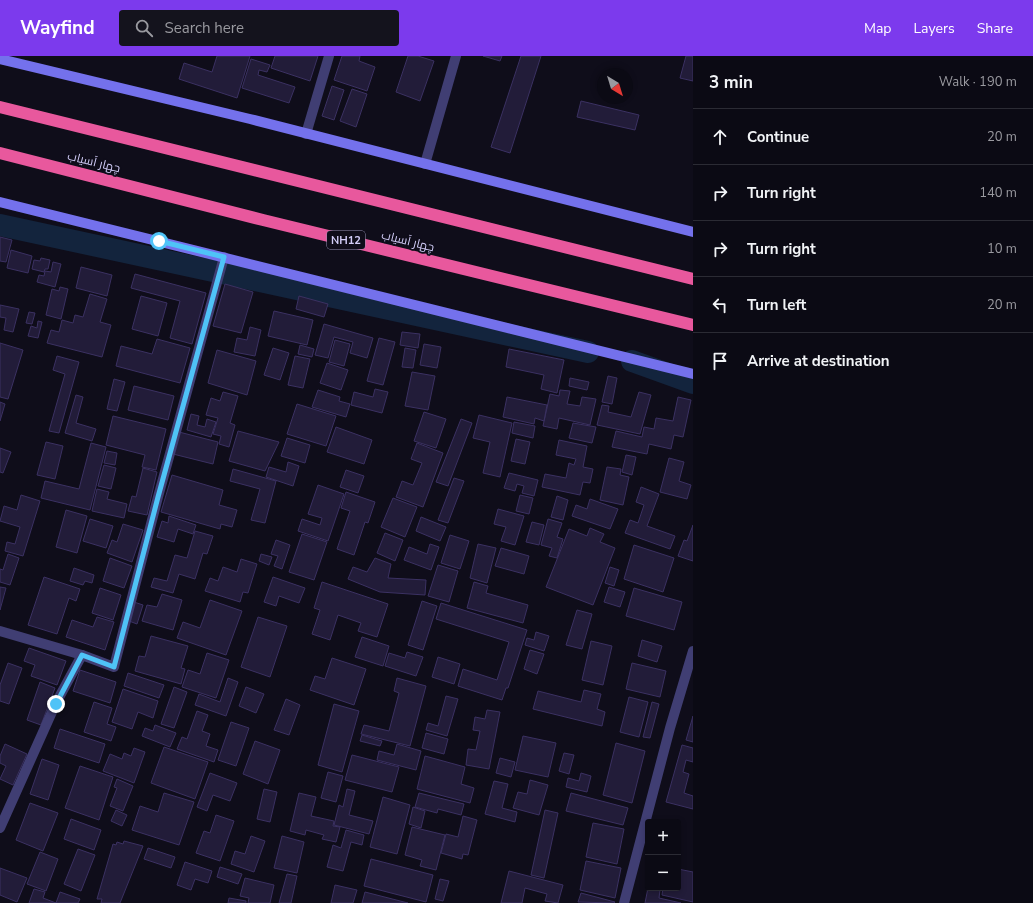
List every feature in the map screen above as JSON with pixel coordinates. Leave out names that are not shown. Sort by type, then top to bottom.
[{"type":"highway","points":[[0,107],[693,279]]},
{"type":"highway","name":"چهار آسیاب","points":[[0,153],[263,220],[693,325]]},
{"type":"street","points":[[306,134],[329,56]]},
{"type":"street","points":[[425,164],[456,56]]},
{"type":"street","points":[[0,59],[306,134],[693,232]]},
{"type":"street","points":[[0,202],[693,374]]},
{"type":"street","points":[[0,631],[82,655],[114,667],[158,497],[224,257]]},
{"type":"street","points":[[624,903],[670,728],[693,651]]},
{"type":"street","points":[[0,828],[56,704],[82,655]]},
{"type":"building","points":[[217,56],[250,56],[237,98],[179,79],[184,63],[212,72]]},
{"type":"building","points":[[275,56],[318,56],[310,81],[271,68]]},
{"type":"building","points":[[342,56],[360,56],[359,61],[375,67],[367,91],[334,80]]},
{"type":"building","points":[[408,56],[418,56],[434,61],[420,101],[396,92]]},
{"type":"building","points":[[483,56],[502,56],[500,61]]},
{"type":"building","points":[[521,56],[541,56],[510,153],[491,147]]},
{"type":"building","points":[[686,56],[693,56],[693,81],[680,78]]},
{"type":"building","points":[[251,59],[270,65],[267,72],[259,70],[258,75],[295,87],[289,103],[242,88]]},
{"type":"building","points":[[332,86],[344,90],[334,120],[322,116]]},
{"type":"building","points":[[352,89],[367,94],[356,127],[340,121]]},
{"type":"building","points":[[581,101],[639,115],[635,130],[577,117]]},
{"type":"building","points":[[0,237],[12,240],[6,262],[0,261]]},
{"type":"building","points":[[11,250],[32,256],[28,273],[7,268]]},
{"type":"building","points":[[41,258],[50,260],[48,269],[45,269],[44,272],[32,269],[34,260],[40,261]]},
{"type":"building","points":[[53,262],[61,264],[55,287],[37,282],[39,275],[44,276],[45,271],[51,272]]},
{"type":"building","points":[[81,267],[112,275],[107,296],[76,288]]},
{"type":"building","points":[[135,274],[206,293],[192,344],[170,338],[180,301],[131,288]]},
{"type":"building","points":[[225,284],[253,292],[241,333],[213,326]]},
{"type":"building","points":[[60,287],[68,289],[61,319],[46,315],[52,289],[59,291]]},
{"type":"building","points":[[90,294],[107,299],[100,322],[111,325],[102,357],[47,343],[51,330],[59,332],[62,320],[73,323],[75,315],[83,317]]},
{"type":"building","points":[[141,296],[167,303],[158,336],[132,329]]},
{"type":"building","points":[[299,296],[328,304],[324,317],[296,309]]},
{"type":"building","points":[[0,305],[19,309],[13,332],[4,330],[6,318],[0,317]]},
{"type":"building","points":[[274,311],[313,320],[307,345],[268,336]]},
{"type":"building","points":[[29,312],[35,313],[32,324],[26,323]]},
{"type":"building","points":[[38,321],[42,322],[38,338],[28,336],[31,326],[37,328]]},
{"type":"building","points":[[324,324],[373,338],[367,358],[350,353],[353,342],[334,337],[328,358],[315,355]]},
{"type":"building","points":[[250,327],[261,330],[255,356],[234,352],[237,338],[247,340]]},
{"type":"building","points":[[402,332],[420,334],[418,348],[400,345]]},
{"type":"building","points":[[379,338],[395,342],[383,385],[367,381]]},
{"type":"building","points":[[157,339],[190,348],[180,383],[116,366],[121,346],[152,354]]},
{"type":"building","points":[[335,340],[350,344],[344,366],[329,362]]},
{"type":"building","points":[[0,343],[23,350],[8,399],[0,397]]},
{"type":"building","points":[[424,344],[441,347],[437,368],[420,365]]},
{"type":"building","points":[[300,345],[314,349],[312,357],[298,354]]},
{"type":"building","points":[[273,348],[289,353],[280,380],[264,375]]},
{"type":"building","points":[[405,348],[416,350],[413,368],[402,367]]},
{"type":"building","points":[[509,349],[564,360],[557,393],[541,389],[544,375],[506,367]]},
{"type":"building","points":[[217,350],[256,361],[247,395],[208,383]]},
{"type":"building","points":[[57,356],[79,362],[59,433],[49,431],[65,374],[53,370]]},
{"type":"building","points":[[295,356],[310,359],[303,388],[288,385]]},
{"type":"building","points":[[327,363],[348,370],[341,390],[320,383]]},
{"type":"building","points":[[412,372],[435,376],[428,410],[405,406]]},
{"type":"building","points":[[608,376],[617,378],[612,404],[602,402]]},
{"type":"building","points":[[570,378],[589,382],[587,390],[569,386]]},
{"type":"building","points":[[114,379],[125,382],[117,411],[107,409]]},
{"type":"building","points":[[134,386],[174,396],[168,420],[128,410]]},
{"type":"building","points":[[375,389],[388,392],[382,413],[351,405],[354,392],[373,397]]},
{"type":"building","points":[[318,390],[340,397],[339,401],[350,404],[346,417],[312,407]]},
{"type":"building","points":[[560,390],[570,391],[567,404],[580,406],[582,397],[596,399],[590,425],[559,418],[557,429],[543,426],[550,394],[559,396]]},
{"type":"building","points":[[223,392],[238,396],[230,423],[235,425],[229,447],[219,444],[221,436],[213,434],[218,418],[206,415],[211,398],[220,401]]},
{"type":"building","points":[[639,392],[651,395],[640,434],[597,425],[602,405],[609,406],[608,412],[631,417]]},
{"type":"building","points":[[76,395],[83,397],[76,423],[96,429],[92,441],[65,433]]},
{"type":"building","points":[[507,397],[547,405],[544,421],[535,418],[534,424],[503,417]]},
{"type":"building","points":[[678,397],[691,400],[683,437],[674,435],[671,449],[649,444],[647,454],[612,447],[616,431],[642,437],[644,427],[654,429],[656,418],[673,421]]},
{"type":"building","points":[[0,402],[5,404],[0,421]]},
{"type":"building","points":[[297,404],[336,416],[326,446],[287,434]]},
{"type":"building","points":[[424,412],[446,419],[436,448],[414,441]]},
{"type":"building","points":[[191,414],[199,416],[197,425],[205,427],[207,419],[216,422],[211,437],[187,430]]},
{"type":"building","points":[[479,415],[512,423],[500,477],[483,473],[490,442],[473,438]]},
{"type":"building","points":[[113,416],[166,429],[156,470],[142,467],[145,455],[106,445]]},
{"type":"building","points":[[461,419],[472,423],[448,486],[436,482]]},
{"type":"building","points":[[514,422],[535,426],[533,438],[512,433]]},
{"type":"building","points":[[573,423],[596,427],[592,443],[569,438]]},
{"type":"building","points":[[336,427],[372,440],[364,464],[327,452]]},
{"type":"building","points":[[238,431],[279,442],[265,471],[229,461]]},
{"type":"building","points":[[179,432],[218,442],[213,464],[173,454]]},
{"type":"building","points":[[287,438],[310,445],[305,463],[281,456]]},
{"type":"building","points":[[516,439],[530,442],[525,464],[511,461]]},
{"type":"building","points":[[559,440],[587,446],[583,467],[593,469],[590,483],[583,482],[580,495],[542,487],[545,474],[566,478],[569,463],[574,465],[576,459],[556,455]]},
{"type":"building","points":[[46,442],[63,446],[55,479],[37,475]]},
{"type":"building","points":[[91,443],[106,447],[90,510],[41,498],[45,481],[79,489]]},
{"type":"building","points":[[417,443],[443,453],[423,507],[396,497],[402,481],[413,485],[422,463],[411,459]]},
{"type":"building","points":[[0,448],[11,452],[3,473],[0,472]]},
{"type":"building","points":[[107,451],[117,453],[115,465],[104,463]]},
{"type":"building","points":[[626,455],[636,457],[632,475],[622,472]]},
{"type":"building","points":[[669,458],[684,462],[679,481],[691,485],[687,499],[660,492]]},
{"type":"building","points":[[288,462],[299,466],[293,486],[266,477],[269,467],[286,472]]},
{"type":"building","points":[[104,465],[116,468],[111,489],[98,486]]},
{"type":"building","points":[[607,467],[621,469],[620,475],[629,477],[623,505],[600,500]]},
{"type":"building","points":[[143,468],[157,472],[147,515],[128,511],[132,496],[136,497]]},
{"type":"building","points":[[233,469],[276,481],[265,523],[251,520],[260,489],[230,481]]},
{"type":"building","points":[[346,470],[364,476],[358,493],[340,487]]},
{"type":"building","points":[[509,473],[538,480],[534,496],[522,493],[524,486],[517,484],[515,491],[504,488]]},
{"type":"building","points":[[172,475],[223,490],[219,505],[237,510],[232,527],[221,524],[220,529],[161,512]]},
{"type":"building","points":[[454,478],[464,481],[448,523],[438,520]]},
{"type":"building","points":[[318,485],[344,494],[328,541],[298,531],[302,519],[320,525],[322,518],[308,514]]},
{"type":"building","points":[[641,487],[659,494],[647,526],[675,536],[670,549],[625,533],[630,520],[638,523],[644,505],[636,502]]},
{"type":"building","points":[[97,489],[109,492],[107,499],[127,504],[124,518],[92,511]]},
{"type":"building","points":[[346,492],[375,502],[368,523],[365,522],[354,555],[337,549],[350,511],[341,508]]},
{"type":"building","points":[[21,495],[40,501],[23,556],[5,551],[7,542],[15,544],[20,527],[0,521],[4,506],[17,510]]},
{"type":"building","points":[[520,495],[533,498],[529,514],[516,511]]},
{"type":"building","points":[[557,496],[568,500],[563,520],[551,517]]},
{"type":"building","points":[[393,498],[417,507],[405,537],[381,527]]},
{"type":"building","points":[[590,499],[618,509],[610,529],[572,516],[576,505],[587,509]]},
{"type":"building","points":[[498,509],[524,516],[515,545],[501,541],[506,527],[494,524]]},
{"type":"building","points":[[66,510],[87,516],[77,553],[56,547]]},
{"type":"building","points":[[169,516],[196,525],[193,534],[178,529],[174,542],[157,537],[162,521],[168,523]]},
{"type":"building","points":[[421,517],[446,527],[440,541],[416,531]]},
{"type":"building","points":[[90,519],[113,526],[106,548],[83,541]]},
{"type":"building","points":[[548,519],[562,523],[557,537],[563,539],[557,558],[549,556],[552,548],[541,545]]},
{"type":"building","points":[[532,522],[544,525],[539,545],[526,542]]},
{"type":"building","points":[[123,524],[143,530],[132,562],[107,553],[112,540],[117,542]]},
{"type":"building","points":[[693,525],[693,561],[678,556],[684,540],[687,541]]},
{"type":"building","points":[[590,528],[604,534],[600,542],[615,548],[593,605],[546,587],[569,529],[587,536]]},
{"type":"building","points":[[195,531],[213,536],[207,554],[203,553],[195,579],[179,574],[173,593],[151,587],[154,578],[167,581],[175,555],[187,558]]},
{"type":"building","points":[[385,533],[403,540],[395,561],[377,553]]},
{"type":"building","points":[[302,534],[327,542],[314,580],[289,572]]},
{"type":"building","points":[[450,535],[469,541],[460,569],[441,563]]},
{"type":"building","points":[[276,540],[290,545],[282,569],[274,566],[278,556],[271,554]]},
{"type":"building","points":[[430,544],[439,547],[431,570],[404,560],[409,547],[427,554]]},
{"type":"building","points":[[478,544],[496,548],[487,583],[470,578]]},
{"type":"building","points":[[634,545],[674,558],[663,592],[624,579]]},
{"type":"building","points":[[501,548],[529,556],[524,574],[495,566]]},
{"type":"building","points":[[8,554],[19,558],[10,585],[0,582],[0,569],[3,570]]},
{"type":"building","points":[[261,554],[272,557],[269,565],[259,561]]},
{"type":"building","points":[[110,558],[132,566],[124,588],[103,581]]},
{"type":"building","points":[[375,558],[391,564],[388,578],[426,580],[425,595],[380,592],[348,579],[353,567],[367,572]]},
{"type":"building","points":[[241,559],[257,564],[248,593],[243,592],[240,602],[205,591],[210,578],[218,581],[223,567],[237,572]]},
{"type":"building","points":[[438,565],[458,571],[449,602],[428,596]]},
{"type":"building","points":[[610,567],[619,570],[614,586],[605,583]]},
{"type":"building","points":[[74,568],[94,575],[92,583],[85,581],[83,585],[70,581]]},
{"type":"building","points":[[44,577],[80,589],[76,601],[69,598],[57,634],[28,625]]},
{"type":"building","points":[[273,577],[305,588],[299,603],[279,596],[276,606],[264,602]]},
{"type":"building","points":[[322,582],[388,604],[377,637],[358,631],[361,623],[338,615],[330,640],[312,634],[320,610],[314,608]]},
{"type":"building","points":[[474,582],[488,586],[486,593],[528,605],[523,623],[467,608]]},
{"type":"building","points":[[0,587],[6,588],[0,610]]},
{"type":"building","points":[[609,587],[625,592],[620,607],[604,602]]},
{"type":"building","points":[[100,588],[121,595],[113,620],[92,613]]},
{"type":"building","points":[[634,588],[682,602],[674,630],[626,616]]},
{"type":"building","points":[[162,594],[182,600],[173,630],[142,621],[147,605],[157,607]]},
{"type":"building","points":[[210,600],[242,611],[226,655],[177,638],[183,622],[200,628]]},
{"type":"building","points":[[422,601],[437,606],[423,650],[408,645]]},
{"type":"building","points":[[134,602],[143,605],[137,624],[129,621]]},
{"type":"building","points":[[441,603],[527,630],[508,688],[506,688],[502,700],[458,686],[463,669],[497,680],[509,642],[436,619]]},
{"type":"building","points":[[577,610],[592,614],[582,649],[566,645]]},
{"type":"building","points":[[97,617],[114,622],[105,650],[66,637],[72,620],[93,627]]},
{"type":"building","points":[[258,617],[287,626],[270,677],[241,667]]},
{"type":"building","points":[[536,632],[549,636],[544,651],[525,645],[527,638],[534,640]]},
{"type":"building","points":[[151,636],[188,646],[181,668],[185,669],[181,684],[135,671],[139,656],[145,657]]},
{"type":"building","points":[[362,637],[389,646],[383,666],[355,657]]},
{"type":"building","points":[[642,640],[662,646],[657,662],[638,656]]},
{"type":"building","points":[[591,641],[612,646],[603,685],[582,680]]},
{"type":"building","points":[[29,648],[66,661],[57,685],[31,676],[35,665],[24,661]]},
{"type":"building","points":[[530,650],[544,654],[537,674],[524,669]]},
{"type":"building","points":[[407,652],[423,657],[416,676],[385,666],[389,653],[405,658]]},
{"type":"building","points":[[207,653],[229,660],[216,698],[182,687],[188,670],[200,674]]},
{"type":"building","points":[[438,657],[460,664],[454,684],[432,677]]},
{"type":"building","points":[[332,658],[366,669],[354,705],[310,690],[315,676],[325,679]]},
{"type":"building","points":[[8,663],[22,668],[9,704],[0,701],[0,685]]},
{"type":"building","points":[[632,663],[666,671],[660,697],[626,689]]},
{"type":"building","points":[[80,670],[116,682],[110,703],[73,691]]},
{"type":"building","points":[[128,673],[164,685],[159,698],[124,686]]},
{"type":"building","points":[[228,678],[238,682],[226,716],[195,705],[199,694],[220,702]]},
{"type":"building","points":[[397,678],[426,686],[410,746],[361,734],[364,725],[389,731],[399,693],[394,691]]},
{"type":"building","points":[[40,682],[55,688],[41,725],[27,720]]},
{"type":"building","points":[[174,687],[187,692],[174,728],[161,724]]},
{"type":"building","points":[[246,687],[264,694],[256,713],[239,706]]},
{"type":"building","points":[[123,689],[158,701],[153,718],[138,712],[132,729],[112,722]]},
{"type":"building","points":[[584,690],[601,694],[597,709],[605,712],[602,726],[533,709],[538,691],[581,702]]},
{"type":"building","points":[[446,696],[458,699],[447,736],[426,730],[428,723],[438,726]]},
{"type":"building","points":[[629,697],[648,702],[639,737],[620,732]]},
{"type":"building","points":[[286,699],[300,705],[289,735],[274,730]]},
{"type":"building","points":[[94,702],[112,708],[107,724],[116,727],[111,741],[84,732]]},
{"type":"building","points":[[652,702],[659,704],[650,738],[643,737]]},
{"type":"building","points":[[334,704],[359,711],[342,772],[318,765]]},
{"type":"building","points":[[487,710],[500,712],[489,769],[466,765],[468,749],[476,750],[480,731],[473,730],[475,717],[485,719]]},
{"type":"building","points":[[197,711],[208,715],[202,731],[210,734],[206,746],[218,750],[214,762],[177,749],[182,737],[187,739]]},
{"type":"building","points":[[693,716],[693,742],[686,740]]},
{"type":"building","points":[[231,722],[249,728],[236,766],[218,760]]},
{"type":"building","points":[[155,725],[176,733],[170,747],[142,736],[145,728],[153,731]]},
{"type":"building","points":[[60,729],[105,744],[99,763],[54,748]]},
{"type":"building","points":[[426,733],[448,739],[444,754],[422,748]]},
{"type":"building","points":[[362,735],[382,741],[380,746],[360,741]]},
{"type":"building","points":[[523,736],[556,743],[548,777],[515,770]]},
{"type":"building","points":[[255,741],[280,750],[268,784],[243,774]]},
{"type":"building","points":[[616,743],[645,751],[632,803],[603,795]]},
{"type":"building","points":[[5,744],[27,754],[13,785],[0,779],[6,766],[0,763],[0,756]]},
{"type":"building","points":[[397,744],[421,751],[416,770],[377,760],[379,751],[394,755]]},
{"type":"building","points":[[682,745],[693,748],[693,762],[686,760],[683,772],[689,774],[684,793],[693,796],[693,809],[666,802]]},
{"type":"building","points":[[164,747],[208,762],[195,799],[151,783]]},
{"type":"building","points":[[134,748],[145,752],[134,783],[103,771],[110,754],[122,759],[124,753],[131,756]]},
{"type":"building","points":[[564,753],[574,755],[569,774],[559,771]]},
{"type":"building","points":[[352,755],[399,767],[392,792],[345,780]]},
{"type":"building","points":[[425,756],[465,767],[461,784],[474,788],[470,803],[417,789]]},
{"type":"building","points":[[500,758],[515,762],[511,777],[496,773]]},
{"type":"building","points":[[42,759],[59,765],[48,800],[30,794]]},
{"type":"building","points":[[80,766],[113,777],[99,820],[65,808]]},
{"type":"building","points":[[328,772],[343,776],[336,802],[321,798]]},
{"type":"building","points":[[210,773],[237,783],[230,801],[213,795],[207,811],[197,807]]},
{"type":"building","points":[[581,773],[591,776],[587,792],[566,787],[568,778],[579,781]]},
{"type":"building","points":[[117,779],[133,786],[123,811],[110,806],[117,788],[114,787]]},
{"type":"building","points":[[530,780],[548,785],[539,815],[513,808],[518,792],[527,794]]},
{"type":"building","points":[[494,781],[508,784],[502,808],[517,812],[515,822],[485,814]]},
{"type":"building","points":[[264,789],[277,792],[270,822],[257,819]]},
{"type":"building","points":[[347,789],[355,791],[349,815],[373,821],[369,834],[334,825],[339,805],[343,807]]},
{"type":"building","points":[[164,793],[194,802],[179,845],[132,830],[140,806],[158,812]]},
{"type":"building","points":[[299,793],[316,797],[311,816],[334,821],[333,826],[340,827],[336,842],[322,839],[324,835],[306,830],[305,835],[290,831]]},
{"type":"building","points":[[419,793],[464,804],[461,815],[438,809],[437,813],[415,807]]},
{"type":"building","points":[[571,793],[628,808],[623,825],[566,811]]},
{"type":"building","points":[[383,797],[410,805],[397,854],[370,847]]},
{"type":"building","points":[[30,803],[58,813],[43,851],[16,840]]},
{"type":"building","points":[[413,807],[425,811],[421,828],[409,824]]},
{"type":"building","points":[[116,810],[127,815],[122,826],[111,821]]},
{"type":"building","points":[[545,810],[558,813],[544,878],[531,875]]},
{"type":"building","points":[[216,815],[234,821],[220,861],[196,853],[204,831],[210,833]]},
{"type":"building","points":[[463,816],[477,820],[468,855],[463,854],[462,859],[441,853],[446,834],[458,837]]},
{"type":"building","points":[[71,819],[101,830],[94,850],[64,839]]},
{"type":"building","points":[[593,823],[624,829],[617,864],[586,857]]},
{"type":"building","points":[[412,827],[445,835],[436,870],[420,866],[422,860],[405,855]]},
{"type":"building","points":[[346,830],[364,835],[362,845],[351,842],[343,871],[327,867],[333,845],[341,848]]},
{"type":"building","points":[[251,836],[265,841],[254,872],[231,864],[235,851],[245,854]]},
{"type":"building","points":[[282,836],[304,842],[297,873],[274,868]]},
{"type":"building","points":[[124,841],[143,846],[120,903],[101,903],[102,899],[97,899],[113,844],[116,845],[117,842],[123,844]]},
{"type":"building","points":[[148,848],[175,857],[171,868],[144,859]]},
{"type":"building","points":[[78,849],[95,855],[81,891],[64,884]]},
{"type":"building","points":[[40,852],[58,859],[46,891],[27,884]]},
{"type":"building","points":[[371,859],[433,875],[426,902],[364,886]]},
{"type":"building","points":[[586,861],[621,868],[615,898],[580,890]]},
{"type":"building","points":[[185,862],[212,871],[208,883],[195,879],[191,890],[177,885]]},
{"type":"building","points":[[220,867],[242,874],[238,884],[217,877]]},
{"type":"building","points":[[0,868],[27,878],[17,902],[0,895]]},
{"type":"building","points":[[681,870],[693,872],[693,902],[662,895],[663,891],[681,891]]},
{"type":"building","points":[[509,871],[563,885],[558,903],[545,901],[547,894],[525,888],[522,903],[501,903]]},
{"type":"building","points":[[287,874],[297,876],[291,903],[279,903]]},
{"type":"building","points":[[245,878],[274,885],[270,903],[248,903],[249,898],[240,896]]},
{"type":"building","points":[[440,879],[449,881],[443,901],[435,899]]},
{"type":"building","points":[[335,885],[357,890],[353,903],[331,903]]},
{"type":"building","points":[[34,889],[45,892],[43,898],[56,903],[29,903]]},
{"type":"building","points":[[647,891],[660,891],[659,898],[681,903],[645,903]]},
{"type":"building","points":[[60,892],[80,899],[78,903],[56,903]]},
{"type":"building","points":[[365,892],[408,903],[362,903]]},
{"type":"building","points":[[581,893],[615,902],[578,902]]},
{"type":"building","points":[[229,898],[246,901],[246,903],[228,903]]},
{"type":"waterway","points":[[0,225],[588,352]]},
{"type":"waterway","points":[[632,361],[693,383]]},
{"type":"route","points":[[56,704],[82,655],[114,667],[158,497],[224,257],[159,241]]}]
